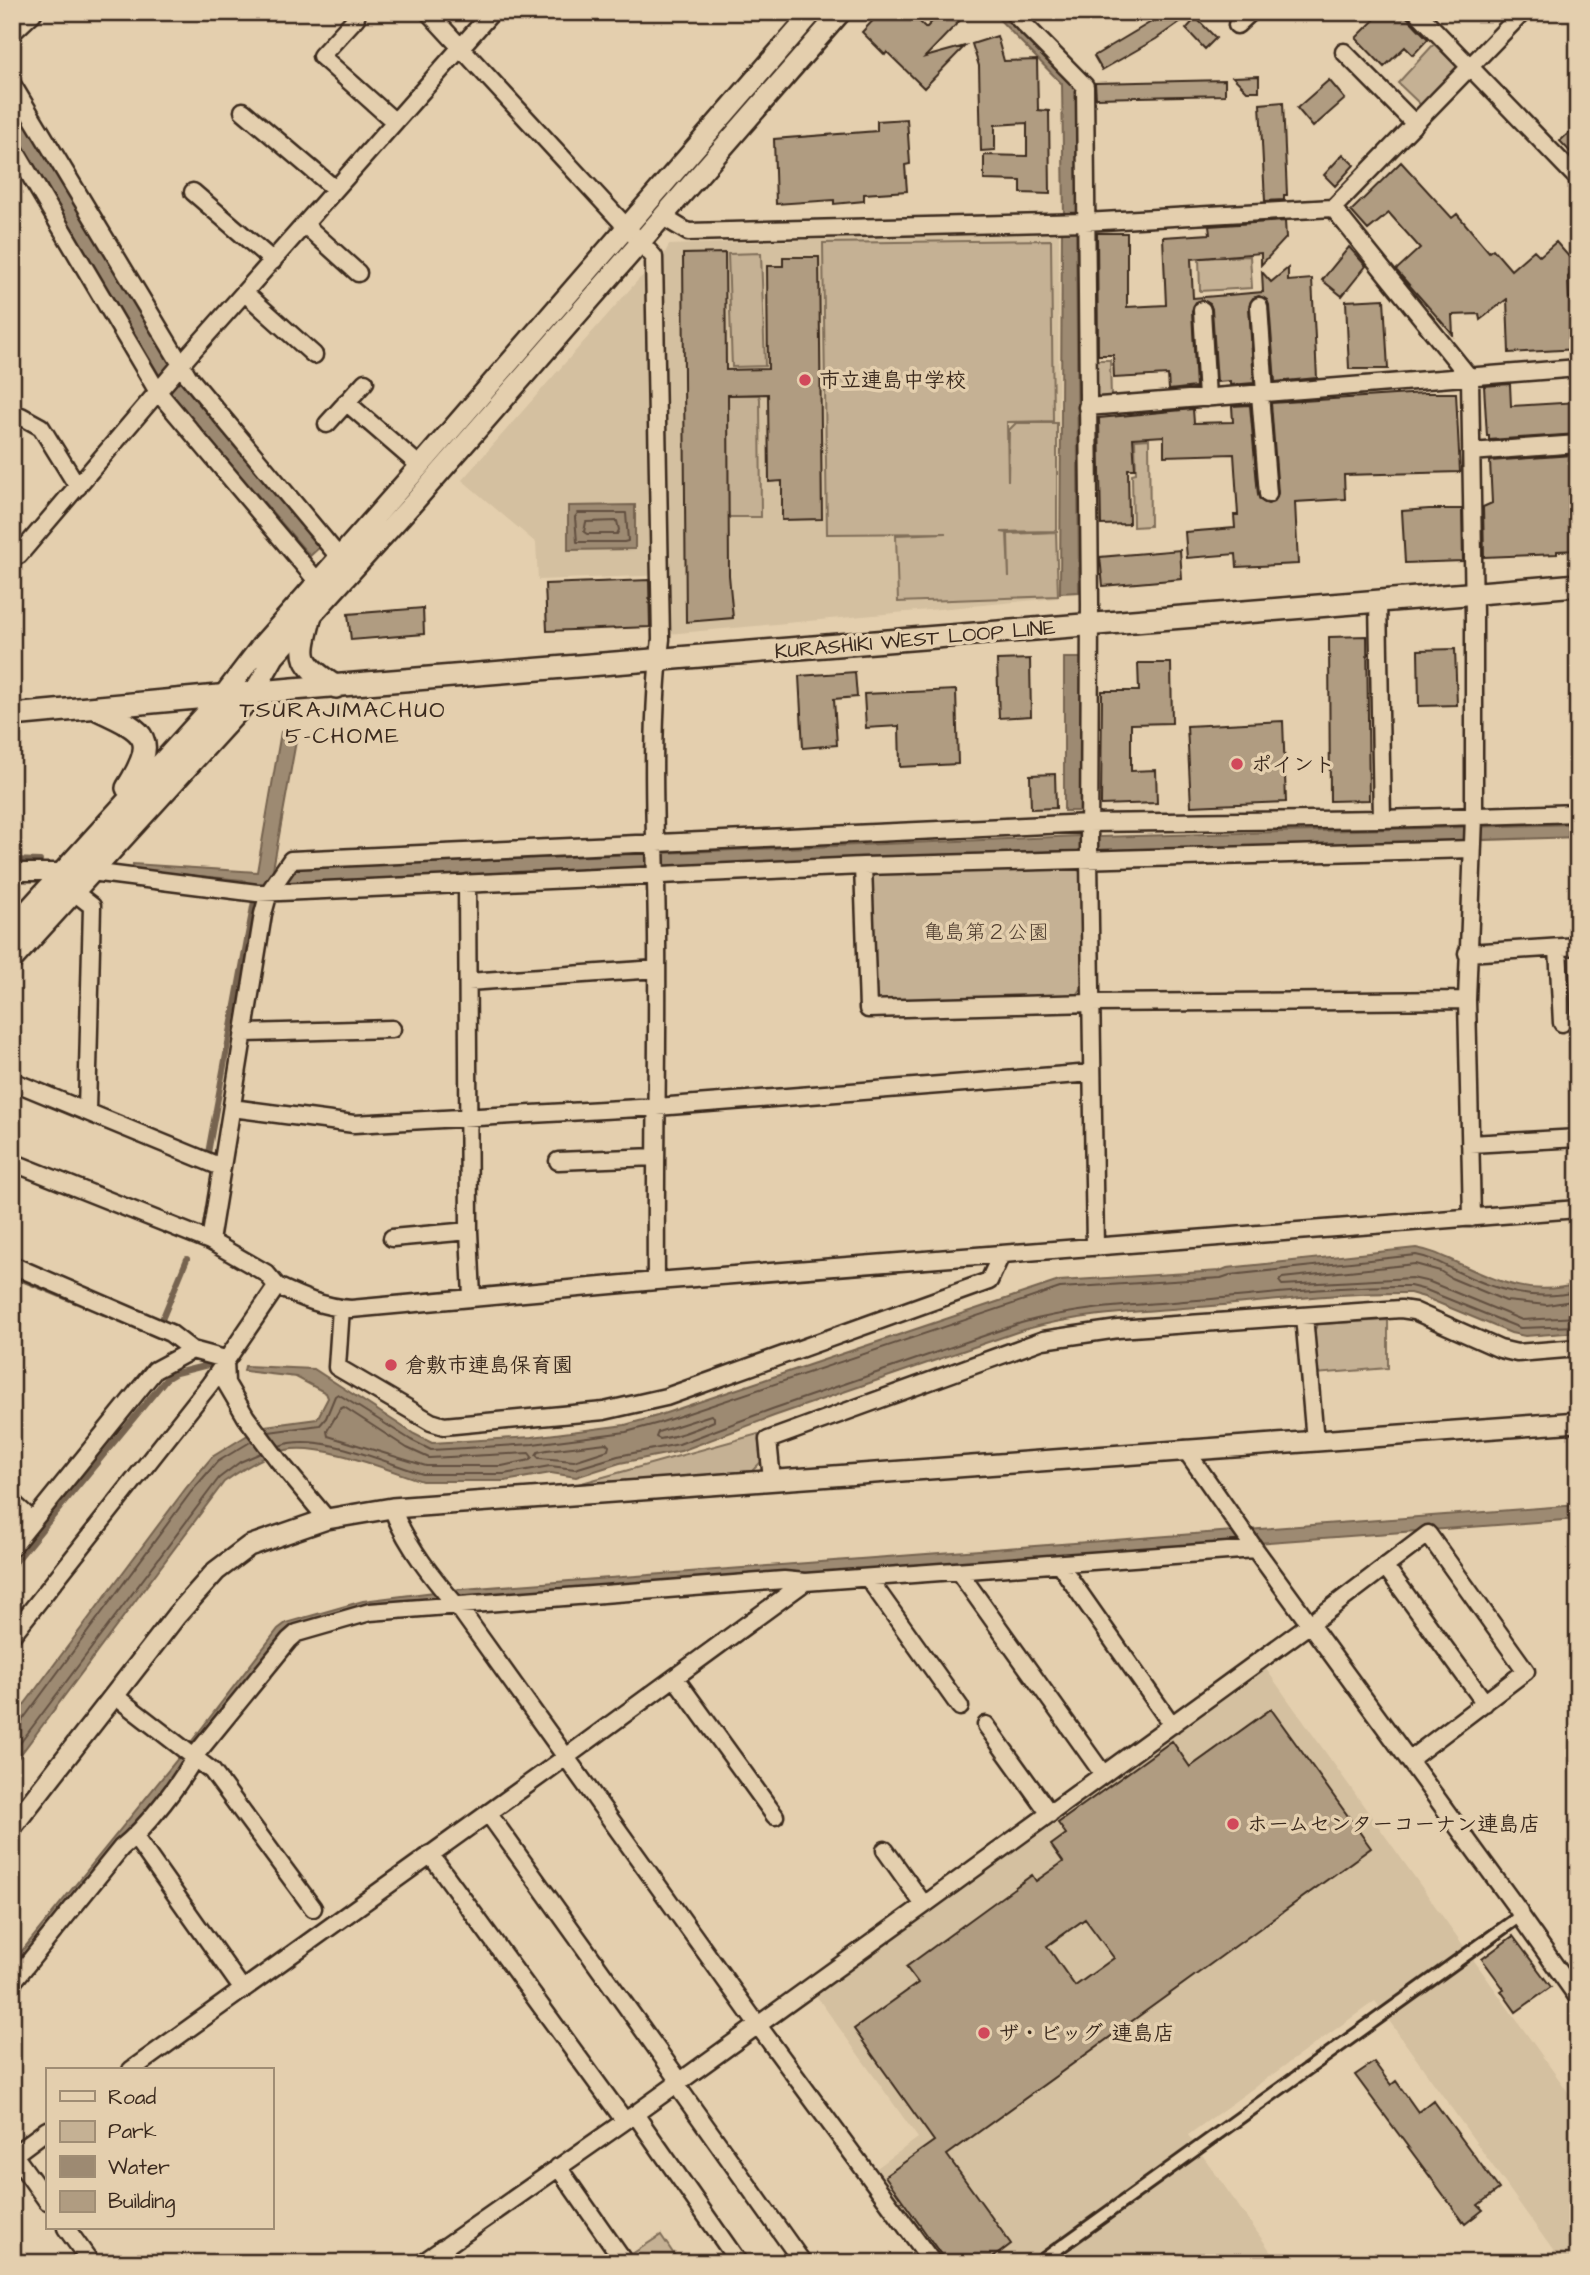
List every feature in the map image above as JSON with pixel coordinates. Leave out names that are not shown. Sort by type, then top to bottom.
[{"type":"main road","name":"KURASHIKI WEST LOOP LINE","points":[[12,715],[1578,585]]},
{"type":"main road","points":[[312,615],[302,650],[304,659],[314,672],[336,687]]},
{"type":"main road","points":[[12,959],[253,694]]},
{"type":"main road","points":[[12,929],[223,696]]},
{"type":"main road","points":[[97,709],[134,726],[142,738],[145,752],[141,767],[102,828]]},
{"type":"street","points":[[12,31],[32,12]]},
{"type":"street","points":[[428,12],[654,257],[661,639],[656,682],[654,848],[657,970],[656,1281]]},
{"type":"street","points":[[12,554],[19,555],[179,368],[492,12]]},
{"type":"street","points":[[223,696],[261,646],[813,12]]},
{"type":"street","points":[[253,694],[274,657],[415,501],[841,12]]},
{"type":"street","points":[[1012,12],[1085,86],[1094,1247]]},
{"type":"street","points":[[1237,25],[1251,12]]},
{"type":"street","points":[[1417,12],[1578,180]]},
{"type":"street","points":[[663,217],[688,232],[1085,222],[1333,208],[1523,12]]},
{"type":"street","points":[[356,18],[321,55],[395,122]]},
{"type":"street","points":[[1344,52],[1415,124]]},
{"type":"street","points":[[12,84],[179,368],[340,557]]},
{"type":"street","points":[[243,111],[335,189]]},
{"type":"street","points":[[12,145],[161,389],[317,582]]},
{"type":"street","points":[[193,192],[273,261]]},
{"type":"street","points":[[1333,208],[1470,378],[1474,820],[1467,1000],[1472,1217]]},
{"type":"street","points":[[305,225],[358,273]]},
{"type":"street","points":[[245,293],[314,355]]},
{"type":"street","points":[[1259,306],[1268,494]]},
{"type":"street","points":[[1202,310],[1207,398]]},
{"type":"street","points":[[1087,407],[1578,368]]},
{"type":"street","points":[[327,424],[365,382]]},
{"type":"street","points":[[346,402],[420,466]]},
{"type":"street","points":[[12,421],[21,416],[41,427],[78,487]]},
{"type":"street","points":[[1471,452],[1578,444]]},
{"type":"street","points":[[1378,601],[1382,819]]},
{"type":"street","points":[[210,1241],[263,914],[272,888],[291,859],[654,848],[1089,827],[1382,819],[1474,820],[1578,813]]},
{"type":"street","points":[[12,872],[91,872],[257,893],[272,888],[467,883],[1089,856],[1472,847]]},
{"type":"street","points":[[863,866],[868,1009],[1091,1003],[1467,1000]]},
{"type":"street","points":[[467,883],[469,1231],[472,1297]]},
{"type":"street","points":[[74,892],[92,906],[87,1111]]},
{"type":"street","points":[[1467,953],[1578,946]]},
{"type":"street","points":[[1558,948],[1562,1023]]},
{"type":"street","points":[[468,982],[657,970]]},
{"type":"street","points":[[245,1033],[391,1029]]},
{"type":"street","points":[[232,1108],[354,1124],[657,1107],[1092,1073]]},
{"type":"street","points":[[12,1081],[221,1167]]},
{"type":"street","points":[[1470,1144],[1578,1138]]},
{"type":"street","points":[[558,1161],[655,1157]]},
{"type":"street","points":[[12,1162],[210,1241],[266,1273],[277,1286],[311,1302],[341,1308],[1578,1209]]},
{"type":"street","points":[[392,1238],[469,1231]]},
{"type":"street","points":[[341,1308],[337,1367],[431,1422],[444,1426],[604,1411],[666,1397],[989,1281],[1001,1255]]},
{"type":"street","points":[[12,1265],[170,1333],[192,1350],[225,1359]]},
{"type":"street","points":[[12,1635],[210,1384],[277,1286]]},
{"type":"street","points":[[772,1480],[768,1440],[1043,1340],[1118,1329],[1401,1309],[1413,1311],[1500,1349],[1517,1353],[1578,1348]]},
{"type":"street","points":[[1304,1316],[1315,1441]]},
{"type":"street","points":[[12,1547],[155,1370],[192,1350]]},
{"type":"street","points":[[225,1359],[226,1383],[246,1417],[327,1519]]},
{"type":"street","points":[[12,1827],[176,1616],[216,1572],[249,1546],[327,1519],[392,1508],[1578,1422]]},
{"type":"street","points":[[1185,1449],[1253,1547],[1519,1911],[1578,1998]]},
{"type":"street","points":[[12,1502],[33,1521]]},
{"type":"street","points":[[392,1508],[400,1529],[450,1599],[933,2263]]},
{"type":"street","points":[[422,2263],[1050,1814],[1310,1624],[1427,1534],[1526,1671],[1409,1760]]},
{"type":"street","points":[[12,1983],[121,1848],[135,1837],[189,1755],[297,1633],[370,1612],[450,1599],[868,1578],[1253,1547]]},
{"type":"street","points":[[1060,1564],[1172,1725]]},
{"type":"street","points":[[1385,1566],[1485,1703]]},
{"type":"street","points":[[959,1572],[1103,1774]]},
{"type":"street","points":[[868,1578],[960,1707]]},
{"type":"street","points":[[134,2068],[566,1758],[805,1582]]},
{"type":"street","points":[[675,1678],[775,1816]]},
{"type":"street","points":[[115,1696],[212,1771],[313,1908]]},
{"type":"street","points":[[986,1725],[1050,1814]]},
{"type":"street","points":[[488,1813],[803,2263]]},
{"type":"street","points":[[135,1837],[243,1990]]},
{"type":"street","points":[[885,1850],[924,1905]]},
{"type":"street","points":[[430,1854],[739,2263]]},
{"type":"street","points":[[1038,2263],[1520,1916]]},
{"type":"street","points":[[46,2131],[13,2154],[46,2201]]},
{"type":"street","points":[[558,2167],[625,2263]]},
{"type":"street","points":[[67,2230],[91,2263]]},
{"type":"street","points":[[442,2248],[453,2263]]},
{"type":"shaded area","name":"市立連島中学校","points":[[1059,231],[1058,598],[668,634],[667,575],[538,580],[536,543],[462,480],[639,279],[661,261],[669,245]]},
{"type":"shaded area","points":[[1266,1669],[1578,2106],[1578,2263],[1562,2263],[1375,2001],[1188,2135],[1279,2263],[940,2263],[874,2170],[918,2138],[815,1994]]},
{"type":"green space","points":[[1434,44],[1458,67],[1421,105],[1398,83]]},
{"type":"green space","points":[[1051,240],[1053,421],[1007,422],[1008,481],[1009,430],[1016,423],[1057,423],[1057,531],[1001,532],[1007,533],[1009,577],[1008,534],[1056,532],[1058,596],[898,602],[896,535],[946,533],[827,534],[823,243]]},
{"type":"green space","points":[[761,253],[765,366],[732,367],[728,254]]},
{"type":"green space","points":[[1250,256],[1252,288],[1200,291],[1199,258]]},
{"type":"green space","points":[[1091,360],[1110,360],[1111,398],[1093,399]]},
{"type":"green space","points":[[727,395],[759,395],[761,517],[729,517]]},
{"type":"green space","points":[[1149,439],[1150,526],[1133,527],[1132,474],[1136,473],[1135,440]]},
{"type":"green space","name":"亀島第２公園","points":[[1070,867],[1080,871],[1083,986],[1077,995],[877,1004],[872,999],[872,878],[876,872]]},
{"type":"green space","points":[[1388,1320],[1388,1368],[1315,1374],[1312,1334],[1318,1324]]},
{"type":"green space","points":[[758,1434],[761,1462],[752,1471],[571,1486]]},
{"type":"green space","points":[[661,2235],[679,2262],[634,2263],[629,2256]]},
{"type":"water","points":[[992,12],[1007,12],[1077,83],[1079,214],[1064,215],[1062,84]]},
{"type":"water","points":[[12,99],[182,382],[320,547],[310,556],[170,393],[12,128]]},
{"type":"water","points":[[1062,229],[1076,230],[1079,592],[1060,593]]},
{"type":"water","points":[[635,505],[635,549],[568,550],[568,506]]},
{"type":"water","points":[[1064,658],[1084,658],[1084,811],[1064,811]]},
{"type":"water","points":[[298,730],[273,869],[1080,836],[1578,824],[1578,837],[1098,852],[1081,850],[253,886],[243,880],[133,870],[133,864],[257,872],[281,732]]},
{"type":"water","points":[[1416,1248],[1435,1253],[1504,1283],[1547,1289],[1578,1284],[1578,1332],[1525,1336],[1511,1333],[1410,1293],[1340,1295],[1123,1313],[1072,1319],[1023,1330],[681,1451],[620,1463],[576,1477],[551,1473],[505,1481],[422,1481],[318,1450],[286,1450],[270,1455],[224,1482],[12,1766],[12,1721],[212,1457],[265,1426],[317,1419],[328,1398],[326,1393],[296,1377],[244,1371],[245,1366],[314,1369],[432,1443],[532,1437],[625,1425],[657,1416],[1059,1281],[1220,1271],[1227,1268]]},
{"type":"water","points":[[1578,1505],[1578,1519],[919,1568],[302,1626],[187,1761],[12,1978],[12,1963],[188,1746],[278,1629],[286,1623],[363,1601],[450,1590]]},
{"type":"building","points":[[881,12],[910,12],[926,28],[941,12],[968,12],[925,57],[965,46],[924,88],[862,32]]},
{"type":"building","points":[[1168,12],[1194,12],[1156,39],[1102,70],[1094,56]]},
{"type":"building","points":[[1382,12],[1402,12],[1428,39],[1413,55],[1405,47],[1384,67],[1356,38]]},
{"type":"building","points":[[1196,18],[1216,38],[1205,49],[1186,29]]},
{"type":"building","points":[[997,36],[1004,61],[1037,60],[1038,110],[1049,111],[1050,194],[1021,193],[1021,181],[984,180],[984,155],[1027,156],[1027,123],[995,125],[995,150],[981,151],[979,66],[972,44]]},
{"type":"building","points":[[1259,76],[1259,91],[1247,91],[1233,77]]},
{"type":"building","points":[[1225,80],[1225,95],[1096,98],[1095,83]]},
{"type":"building","points":[[1329,80],[1345,99],[1313,127],[1297,108]]},
{"type":"building","points":[[1283,102],[1287,195],[1284,195],[1284,200],[1265,201],[1260,104]]},
{"type":"building","points":[[907,119],[910,164],[905,165],[907,191],[864,194],[864,201],[834,204],[834,200],[776,204],[774,139],[877,131],[877,121]]},
{"type":"building","points":[[1578,124],[1578,160],[1560,141]]},
{"type":"building","points":[[1343,154],[1354,165],[1335,186],[1324,175]]},
{"type":"building","points":[[1401,162],[1452,218],[1457,214],[1489,252],[1493,249],[1511,270],[1534,250],[1540,256],[1556,242],[1578,267],[1568,277],[1569,298],[1578,298],[1578,349],[1509,353],[1507,299],[1480,320],[1479,314],[1452,315],[1453,335],[1396,270],[1420,248],[1389,213],[1368,230],[1351,211]]},
{"type":"building","points":[[1285,221],[1286,238],[1261,265],[1261,253],[1191,259],[1193,298],[1263,292],[1262,272],[1271,282],[1288,268],[1288,281],[1312,279],[1317,378],[1275,382],[1269,305],[1267,300],[1259,296],[1253,298],[1249,307],[1254,383],[1230,385],[1230,381],[1217,382],[1212,309],[1210,304],[1202,300],[1196,302],[1192,311],[1196,387],[1169,390],[1168,375],[1114,378],[1113,355],[1098,355],[1097,233],[1127,233],[1127,307],[1166,305],[1163,237],[1210,234],[1209,226]]},
{"type":"building","points":[[1349,247],[1366,266],[1342,296],[1322,280]]},
{"type":"building","points":[[725,253],[726,370],[768,369],[767,266],[783,266],[783,257],[819,257],[822,519],[782,520],[782,481],[769,482],[768,394],[728,395],[729,575],[733,618],[686,622],[683,254]]},
{"type":"building","points":[[1384,299],[1388,369],[1349,369],[1346,301]]},
{"type":"building","points":[[1510,384],[1511,406],[1578,402],[1578,434],[1489,440],[1484,386]]},
{"type":"building","points":[[1456,393],[1460,472],[1344,475],[1345,499],[1295,502],[1298,564],[1237,567],[1236,554],[1187,558],[1185,532],[1235,528],[1234,515],[1238,515],[1234,454],[1164,456],[1164,436],[1133,438],[1135,469],[1128,469],[1129,524],[1101,525],[1099,418],[1193,409],[1194,423],[1233,422],[1232,406],[1250,405],[1258,495],[1260,500],[1268,504],[1274,502],[1278,493],[1271,403]]},
{"type":"building","points":[[1573,455],[1575,497],[1578,497],[1578,550],[1557,551],[1557,554],[1484,557],[1483,507],[1492,503],[1490,461]]},
{"type":"building","points":[[1462,509],[1463,561],[1405,563],[1402,511]]},
{"type":"building","points":[[1180,550],[1182,579],[1103,586],[1100,557]]},
{"type":"building","points":[[649,580],[650,627],[547,631],[545,584]]},
{"type":"building","points":[[423,608],[424,634],[351,640],[348,614]]},
{"type":"building","points":[[1367,636],[1369,800],[1330,801],[1329,637]]},
{"type":"building","points":[[1455,649],[1457,705],[1419,706],[1418,650]]},
{"type":"building","points":[[1030,659],[1031,716],[999,718],[997,660]]},
{"type":"building","points":[[1138,663],[1171,663],[1172,723],[1131,724],[1131,771],[1156,770],[1157,803],[1101,805],[1102,691],[1139,691]]},
{"type":"building","points":[[855,672],[857,697],[834,699],[837,745],[803,748],[799,676]]},
{"type":"building","points":[[956,690],[958,764],[900,767],[899,726],[866,728],[864,694]]},
{"type":"building","name":"ポイント","points":[[1283,721],[1286,802],[1191,806],[1187,726]]},
{"type":"building","points":[[1055,774],[1056,808],[1031,809],[1030,775]]},
{"type":"building","points":[[1271,1709],[1371,1848],[947,2155],[1011,2244],[986,2263],[947,2263],[885,2176],[934,2141],[854,2029],[918,1983],[906,1967],[1032,1875],[1036,1881],[1063,1862],[1051,1845],[1066,1834],[1058,1823],[1172,1741],[1190,1767]],"holes":[[[1085,1919],[1114,1958],[1075,1986],[1047,1946]]]},
{"type":"building","points":[[1513,1936],[1551,1987],[1516,2012],[1501,1991],[1504,1989],[1482,1959]]},
{"type":"building","points":[[1374,2062],[1391,2085],[1396,2081],[1418,2112],[1433,2100],[1499,2189],[1478,2205],[1483,2210],[1465,2224],[1355,2075]]},
{"type":"waterway","points":[[12,860],[40,861]]},
{"type":"waterway","points":[[208,1153],[254,901]]},
{"type":"waterway","points":[[161,1322],[187,1259]]},
{"type":"waterway","points":[[12,1275],[104,1313]]},
{"type":"waterway","points":[[12,1566],[166,1379],[176,1373],[208,1365]]},
{"type":"place","name":"市立連島中学校","points":[[805,380]]},
{"type":"place","name":"ポイント","points":[[1237,764]]},
{"type":"place","name":"倉敷市連島保育園","points":[[391,1365]]},
{"type":"place","name":"ホームセンターコーナン連島店","points":[[1233,1824]]},
{"type":"place","name":"ザ・ビッグ 連島店","points":[[984,2033]]},
{"type":"district","name":"TSURAJIMACHUO 5-CHOME","points":[[343,722]]}]
